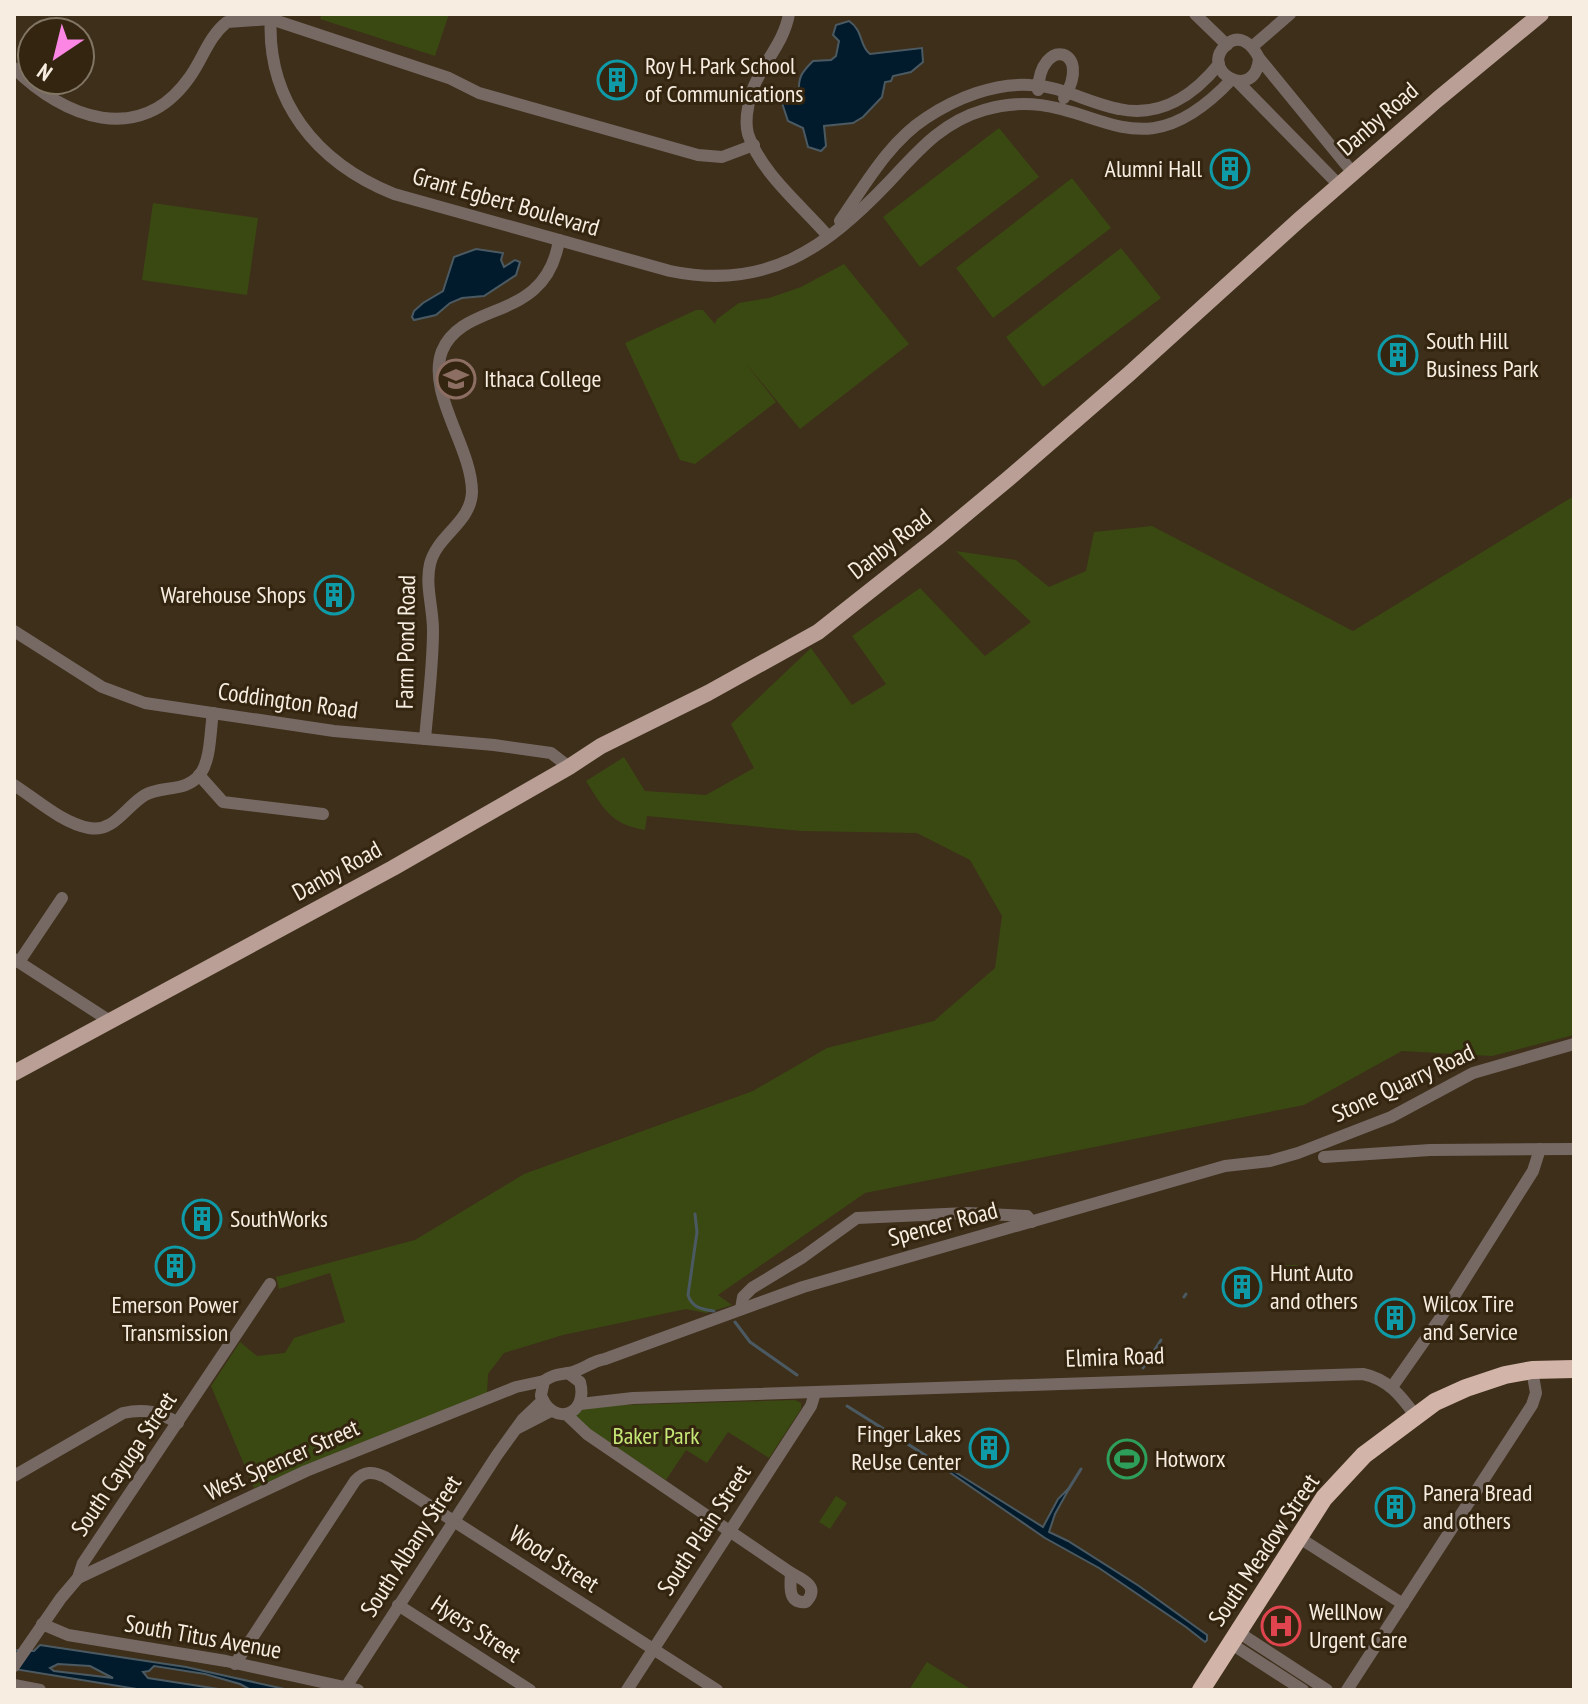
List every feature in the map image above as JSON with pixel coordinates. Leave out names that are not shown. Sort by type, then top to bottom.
[{"type":"highway","points":[[1415,1415],[1466,1388],[1505,1375],[1532,1370],[1574,1369]]},
{"type":"highway","name":"South Meadow Street","points":[[1201,1690],[1324,1498],[1351,1467],[1415,1415]]},
{"type":"main road","name":"Danby Road","points":[[14,1073],[393,868],[601,746],[708,693],[818,632],[996,489],[1339,185],[1541,14]]},
{"type":"street","points":[[789,14],[787,28],[755,84],[746,123],[749,135],[769,170],[827,235]]},
{"type":"street","points":[[1195,14],[1227,45]]},
{"type":"street","points":[[1256,52],[1290,14]]},
{"type":"street","points":[[14,68],[39,91],[64,106],[93,116],[130,118],[151,111],[177,93],[190,77],[210,40],[227,22],[271,16],[449,78],[479,93],[698,155],[722,157],[754,145]]},
{"type":"street","name":"Grant Egbert Boulevard","points":[[271,16],[275,66],[291,107],[311,138],[337,164],[369,183],[394,194],[670,271],[727,277],[771,269],[802,254],[869,202],[919,147],[936,133],[983,110],[1010,104],[1039,104],[1059,107],[1105,124],[1147,131],[1189,116],[1234,80]]},
{"type":"street","points":[[1339,185],[1234,80],[1222,72],[1220,53],[1227,45],[1242,41],[1256,52],[1353,173]]},
{"type":"street","points":[[1234,80],[1246,80],[1254,75],[1259,67],[1256,52]]},
{"type":"street","points":[[1039,104],[1038,86],[1045,62],[1060,53],[1069,56],[1074,66],[1069,91],[1059,107]]},
{"type":"street","name":"Grant Egbert Boulevard","points":[[827,235],[870,176],[924,118],[985,90],[1013,85],[1038,86],[1069,91],[1119,109],[1142,111],[1165,107],[1204,83],[1219,64]]},
{"type":"street","name":"Farm Pond Road","points":[[425,739],[433,630],[428,574],[436,550],[466,515],[471,496],[469,469],[439,379],[441,355],[450,337],[463,326],[519,302],[533,292],[552,262],[559,240]]},
{"type":"street","name":"Coddington Road","points":[[14,631],[119,695],[145,703],[334,731],[551,753],[569,767]]},
{"type":"street","points":[[14,785],[65,818],[93,829],[112,824],[148,794],[184,786],[199,775],[205,763],[213,713]]},
{"type":"street","points":[[199,775],[223,802],[323,814]]},
{"type":"street","points":[[62,898],[17,960],[110,1021]]},
{"type":"street","name":"Stone Quarry Road","points":[[1298,1153],[1391,1117],[1481,1070],[1574,1044]]},
{"type":"street","points":[[1415,1415],[1392,1387],[1439,1320],[1533,1171],[1540,1149]]},
{"type":"street","points":[[1324,1157],[1430,1150],[1574,1149]]},
{"type":"street","name":"Spencer Road","points":[[568,1373],[593,1360],[605,1359],[803,1287],[1225,1166],[1270,1161],[1298,1153]]},
{"type":"street","points":[[741,1309],[743,1297],[752,1288],[803,1257],[857,1218],[1015,1214],[1027,1216],[1032,1222]]},
{"type":"street","name":"South Cayuga Street","points":[[14,1666],[22,1643],[42,1624],[78,1578],[83,1563],[270,1284]]},
{"type":"street","name":"Spencer Road","points":[[581,1386],[605,1359]]},
{"type":"street","points":[[1347,1690],[1532,1405],[1536,1393],[1532,1370]]},
{"type":"street","name":"West Spencer Street","points":[[78,1578],[306,1471],[507,1391],[544,1381],[557,1373],[568,1373]]},
{"type":"street","points":[[566,1414],[580,1404],[581,1386],[568,1373]]},
{"type":"street","name":"Elmira Road","points":[[580,1404],[633,1398],[1341,1374],[1370,1376],[1392,1387]]},
{"type":"street","points":[[544,1381],[545,1402],[566,1414],[577,1427],[791,1573]]},
{"type":"street","name":"Elmira Road","points":[[581,1386],[633,1398]]},
{"type":"street","name":"West Spencer Street","points":[[507,1391],[545,1402]]},
{"type":"street","name":"South Plain Street","points":[[627,1690],[811,1406],[815,1393]]},
{"type":"street","name":"South Albany Street","points":[[349,1689],[398,1605],[497,1455],[518,1428],[545,1402]]},
{"type":"street","points":[[14,1476],[123,1413],[145,1410],[178,1423]]},
{"type":"street","name":"Wood Street","points":[[235,1664],[355,1481],[372,1472],[385,1477],[717,1690]]},
{"type":"street","points":[[1298,1537],[1403,1604]]},
{"type":"street","name":"Hyers Street","points":[[398,1605],[530,1690]]},
{"type":"street","name":"South Titus Avenue","points":[[42,1624],[68,1635],[235,1664],[349,1689]]},
{"type":"street","points":[[1234,1638],[1303,1690]]},
{"type":"street","points":[[1234,1638],[1327,1690]]},
{"type":"street","points":[[14,1685],[40,1690]]},
{"type":"green space","points":[[322,14],[449,14],[435,56],[320,19]]},
{"type":"green space","points":[[999,128],[1039,177],[920,267],[883,217]]},
{"type":"green space","points":[[1072,178],[1111,228],[993,318],[956,268]]},
{"type":"green space","points":[[153,203],[258,218],[247,295],[142,280]]},
{"type":"green space","points":[[1121,248],[1161,298],[1043,387],[1006,337]]},
{"type":"green space","points":[[844,264],[909,344],[800,429],[744,361],[776,402],[695,464],[680,460],[625,343],[696,310],[703,310],[715,324],[717,319],[739,303],[769,298],[801,287]]},
{"type":"green space","points":[[1574,496],[1574,1035],[1492,1056],[1402,1051],[1304,1105],[865,1193],[718,1295],[732,1305],[706,1313],[686,1309],[563,1335],[504,1353],[488,1374],[487,1393],[254,1488],[211,1386],[240,1342],[257,1356],[285,1353],[294,1338],[345,1322],[330,1273],[279,1289],[276,1277],[415,1240],[524,1174],[753,1091],[827,1048],[934,1021],[995,968],[1002,916],[970,860],[917,833],[802,831],[647,816],[645,830],[624,824],[609,814],[586,781],[624,757],[645,791],[706,795],[754,768],[731,724],[811,648],[852,705],[886,684],[852,636],[920,588],[985,656],[1031,622],[956,551],[1016,560],[1049,587],[1086,571],[1094,532],[1152,526],[1353,631]]},
{"type":"green space","points":[[1297,1265],[1298,1278],[1277,1279],[1276,1266]]},
{"type":"green space","name":"Baker Park","points":[[795,1400],[801,1403],[801,1409],[769,1458],[728,1432],[707,1463],[686,1450],[666,1480],[587,1429],[572,1415],[589,1406]]},
{"type":"green space","points":[[836,1496],[847,1503],[830,1529],[819,1522]]},
{"type":"green space","points":[[927,1662],[972,1690],[909,1690]]},
{"type":"water","points":[[849,21],[857,29],[870,54],[922,48],[923,62],[911,72],[893,76],[891,81],[885,82],[882,97],[863,117],[853,123],[824,126],[826,146],[821,151],[808,147],[803,128],[788,121],[782,103],[799,92],[802,75],[813,61],[831,60],[836,56],[839,41],[833,35],[836,25]]},
{"type":"water","points":[[476,249],[503,253],[501,260],[504,267],[515,260],[520,262],[516,275],[484,296],[462,298],[436,315],[414,320],[414,311],[443,291],[454,257]]},
{"type":"water","points":[[947,1467],[1043,1527],[1058,1499],[1070,1487],[1049,1532],[1139,1586],[1207,1635],[1207,1640],[1205,1642],[1099,1568],[1045,1538],[945,1469]]},
{"type":"water","points":[[40,1645],[186,1667],[289,1690],[251,1690],[205,1674],[154,1666],[143,1672],[148,1678],[225,1690],[143,1690],[14,1669],[14,1650],[34,1651]],"holes":[[[58,1664],[90,1666],[113,1678],[50,1668]]]},
{"type":"waterway","points":[[695,1214],[697,1232],[688,1295],[695,1305],[714,1311]]},
{"type":"waterway","points":[[735,1322],[750,1342],[797,1375]]},
{"type":"waterway","points":[[1143,1368],[1161,1340]]},
{"type":"waterway","points":[[847,1406],[949,1470]]},
{"type":"waterway","points":[[1068,1490],[1081,1469]]},
{"type":"place","name":"Roy H. Park School of Communications","points":[[617,80]]},
{"type":"place","name":"Alumni Hall","points":[[1230,169]]},
{"type":"place","name":"South Hill Business Park","points":[[1398,355]]},
{"type":"place","name":"Ithaca College","points":[[456,379]]},
{"type":"place","name":"Warehouse Shops","points":[[334,595]]},
{"type":"place","name":"SouthWorks","points":[[202,1219]]},
{"type":"place","name":"Emerson Power Transmission","points":[[175,1266]]},
{"type":"place","name":"Hunt Auto and others","points":[[1242,1287]]},
{"type":"place","name":"Wilcox Tire and Service","points":[[1395,1318]]},
{"type":"place","name":"Finger Lakes ReUse Center","points":[[989,1448]]},
{"type":"place","name":"Hotworx","points":[[1127,1459]]},
{"type":"place","name":"Panera Bread and others","points":[[1395,1507]]},
{"type":"place","name":"WellNow Urgent Care","points":[[1281,1626]]}]
